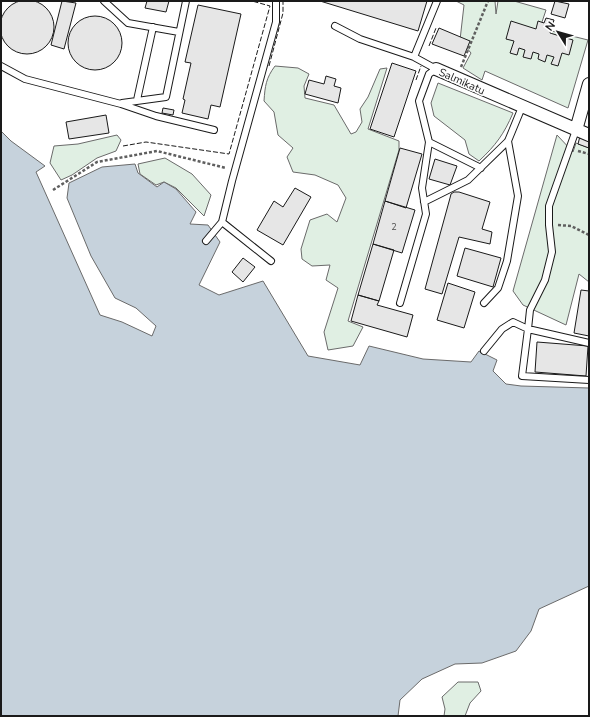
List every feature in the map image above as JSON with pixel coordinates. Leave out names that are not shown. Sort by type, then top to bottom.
[{"type":"street","name":"Salmikatu","points":[[436,69],[589,135]]},
{"type":"street","points":[[576,130],[589,84]]},
{"type":"lane","points":[[104,1],[128,22],[179,32]]},
{"type":"lane","points":[[121,104],[137,100],[166,97],[186,1]]},
{"type":"lane","points":[[206,241],[222,222],[276,22],[276,1]]},
{"type":"lane","points":[[414,57],[437,1]]},
{"type":"lane","name":"Salmikatu","points":[[335,26],[360,39],[414,57],[436,69]]},
{"type":"lane","points":[[137,100],[153,27]]},
{"type":"lane","points":[[1,66],[25,79],[121,104],[156,116],[214,130]]},
{"type":"lane","points":[[400,303],[426,214],[422,188],[429,142],[419,101],[429,74],[436,69]]},
{"type":"lane","points":[[424,202],[468,180],[508,142],[522,107]]},
{"type":"lane","points":[[576,130],[549,206],[549,225],[552,252],[545,280],[530,310],[522,376],[589,380]]},
{"type":"lane","points":[[429,142],[481,168]]},
{"type":"lane","points":[[484,303],[498,288],[507,261],[518,196],[508,142]]},
{"type":"lane","points":[[222,222],[272,261]]},
{"type":"lane","points":[[484,351],[502,329],[513,322],[528,329],[589,343]]},
{"type":"path","points":[[461,68],[488,1]]},
{"type":"path","points":[[53,190],[97,162],[157,151],[235,170]]},
{"type":"path","points":[[549,225],[571,226],[589,234]]},
{"type":"green space","points":[[456,1],[495,1],[496,14],[498,1],[514,1],[546,10],[540,28],[588,40],[568,108],[485,71],[482,80],[463,68],[471,53],[460,40],[464,5]]},
{"type":"green space","points":[[275,66],[298,68],[309,74],[304,86],[305,98],[334,105],[351,134],[356,132],[362,122],[360,109],[368,97],[380,69],[387,68],[368,129],[399,141],[399,150],[348,321],[363,327],[353,346],[328,350],[324,332],[338,288],[326,280],[330,265],[312,266],[302,259],[301,249],[310,220],[327,214],[337,222],[346,198],[338,185],[315,175],[293,172],[287,157],[293,148],[278,135],[274,112],[264,101],[266,82]]},
{"type":"green space","points":[[438,83],[513,113],[499,139],[479,161],[469,154],[465,140],[434,116],[431,103]]},
{"type":"green space","points":[[117,135],[121,140],[116,151],[97,158],[72,175],[61,180],[50,163],[54,146],[78,144]]},
{"type":"green space","points":[[557,135],[573,152],[576,143],[589,148],[589,282],[579,274],[566,325],[523,305],[513,291]]},
{"type":"green space","points":[[165,158],[192,174],[211,195],[204,216],[176,188],[164,182],[156,185],[140,174],[138,164]]},
{"type":"green space","points":[[458,682],[478,682],[481,691],[470,703],[465,716],[444,716],[445,709],[442,697]]},
{"type":"shaded area","points":[[1,131],[11,141],[45,166],[36,172],[100,315],[122,322],[152,336],[156,326],[136,308],[115,298],[91,256],[67,198],[69,183],[102,167],[135,164],[138,173],[157,187],[164,182],[176,189],[196,212],[190,224],[208,225],[220,242],[199,285],[219,295],[263,281],[308,356],[360,365],[369,346],[423,359],[471,362],[479,351],[497,360],[493,371],[506,384],[521,386],[589,388],[589,586],[539,609],[531,631],[516,651],[482,663],[455,664],[422,679],[400,700],[398,716],[1,716]]},
{"type":"building","points":[[27,0],[37,2],[46,8],[52,17],[54,27],[52,37],[46,46],[37,52],[27,54],[17,52],[8,46],[2,37],[0,27],[2,17],[8,8],[17,2]]},
{"type":"building","points":[[62,1],[76,3],[64,49],[51,45]]},
{"type":"building","points":[[147,1],[169,1],[166,12],[145,8]]},
{"type":"building","points":[[320,1],[427,1],[418,31]]},
{"type":"building","points":[[555,1],[569,4],[565,18],[551,14]]},
{"type":"building","points":[[198,5],[241,14],[220,107],[211,105],[208,119],[182,113],[185,100],[183,99],[191,63],[185,62]]},
{"type":"building","points":[[90,16],[100,16],[110,20],[118,28],[122,38],[122,48],[118,58],[110,66],[100,70],[90,70],[80,66],[72,58],[68,48],[68,38],[72,28],[80,20]]},
{"type":"building","points":[[546,18],[554,20],[550,33],[573,40],[569,55],[562,53],[558,66],[551,64],[554,57],[547,55],[545,62],[538,59],[539,54],[533,52],[531,59],[523,57],[525,50],[519,48],[517,55],[510,53],[514,41],[506,39],[511,21],[536,29],[538,21],[544,23]]},
{"type":"building","points":[[439,28],[470,41],[464,56],[432,44]]},
{"type":"building","points":[[392,63],[416,71],[394,137],[370,129]]},
{"type":"building","points":[[326,76],[336,79],[334,86],[341,88],[338,103],[305,94],[309,80],[324,84]]},
{"type":"building","points":[[163,108],[174,110],[173,115],[162,113]]},
{"type":"building","points":[[106,115],[109,133],[69,139],[66,122]]},
{"type":"building","points":[[580,136],[589,140],[589,148],[578,144]]},
{"type":"building","points":[[400,148],[422,154],[406,208],[385,201]]},
{"type":"building","points":[[435,159],[457,166],[450,185],[429,179]]},
{"type":"building","points":[[295,188],[311,197],[283,245],[257,230],[274,201],[283,207]]},
{"type":"building","points":[[454,192],[459,192],[490,202],[482,229],[492,232],[490,244],[459,237],[442,294],[425,289],[451,194]]},
{"type":"building","points":[[385,201],[415,210],[402,253],[373,244]]},
{"type":"building","points":[[373,244],[394,250],[379,301],[358,295]]},
{"type":"building","points":[[465,248],[501,258],[493,287],[457,276]]},
{"type":"building","points":[[243,258],[255,267],[243,282],[232,272]]},
{"type":"building","points":[[448,283],[475,292],[464,328],[437,320]]},
{"type":"building","points":[[581,290],[589,291],[589,336],[574,333]]},
{"type":"building","points":[[358,295],[379,301],[377,305],[413,315],[407,337],[351,321]]},
{"type":"building","points":[[537,342],[588,346],[586,376],[535,372]]},
{"type":"fence","points":[[123,146],[146,142],[229,154],[270,6],[252,1]]},
{"type":"fence","points":[[269,66],[283,13],[283,1]]},
{"type":"fence","points":[[429,46],[436,28]]},
{"type":"fence","points":[[416,80],[421,66]]}]
